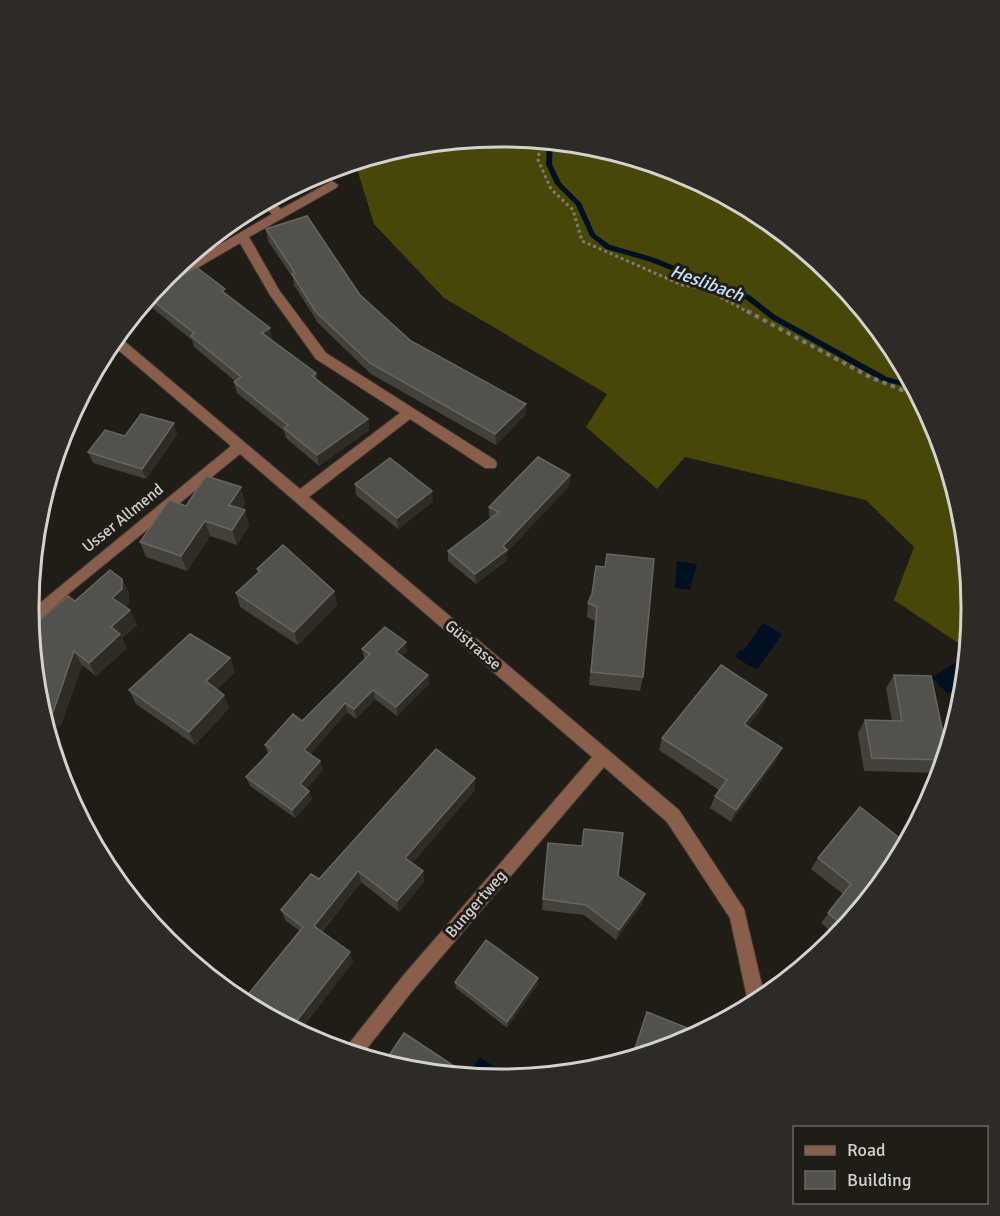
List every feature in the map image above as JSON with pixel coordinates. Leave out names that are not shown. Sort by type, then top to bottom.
[{"type":"street","points":[[189,268],[332,185]]},
{"type":"street","points":[[272,208],[280,214]]},
{"type":"street","points":[[243,237],[274,292],[321,356],[408,414],[490,464]]},
{"type":"street","name":"Güstrasse","points":[[122,345],[673,816],[738,915],[755,992]]},
{"type":"street","points":[[298,498],[408,414]]},
{"type":"street","name":"Usser Allmend","points":[[39,612],[240,446]]},
{"type":"street","name":"Bungertweg","points":[[357,1046],[603,756]]},
{"type":"path","points":[[540,149],[538,160],[551,189],[573,210],[582,241],[682,285],[703,288],[870,377],[906,392]]},
{"type":"shaded area","points":[[500,147],[530,148],[590,156],[648,171],[704,195],[781,242],[826,282],[866,327],[899,378],[926,432],[945,489],[957,548],[961,608],[959,644],[894,600],[914,547],[866,500],[685,457],[657,489],[586,427],[607,394],[444,298],[374,224],[357,170],[440,151]]},
{"type":"water","points":[[677,561],[697,564],[690,590],[675,588]]},
{"type":"water","points":[[763,623],[782,634],[757,670],[735,657],[740,650],[743,651]]},
{"type":"water","points":[[958,661],[953,690],[948,694],[932,678]]},
{"type":"water","points":[[480,1057],[498,1069],[472,1068]]},
{"type":"building","points":[[307,216],[360,295],[411,341],[526,404],[495,434],[370,363],[316,312],[292,274],[295,273],[266,229]]},
{"type":"building","points":[[196,267],[225,289],[222,291],[270,328],[262,333],[316,373],[312,376],[368,419],[317,455],[284,428],[288,425],[234,382],[241,377],[191,336],[194,333],[155,302],[180,277]]},
{"type":"building","points":[[141,414],[174,423],[142,469],[88,452],[105,430],[125,436]]},
{"type":"building","points":[[538,457],[570,475],[503,546],[507,550],[475,574],[448,551],[499,512],[489,507]]},
{"type":"building","points":[[390,458],[432,491],[397,518],[355,484]]},
{"type":"building","points":[[206,476],[241,487],[229,505],[245,510],[232,530],[205,521],[181,556],[140,542],[169,500],[186,506]]},
{"type":"building","points":[[283,545],[334,591],[294,632],[236,593]]},
{"type":"building","points":[[607,554],[654,559],[643,677],[591,672],[597,607],[588,603],[592,594],[596,566],[605,567]]},
{"type":"building","points":[[110,570],[122,579],[122,589],[112,598],[130,610],[111,627],[120,634],[89,663],[74,651],[52,713],[43,668],[39,621],[68,596],[75,601]]},
{"type":"building","points":[[385,627],[406,642],[396,652],[428,675],[396,707],[373,690],[354,709],[345,703],[304,750],[320,761],[300,784],[309,791],[292,810],[246,777],[272,750],[265,745],[293,714],[302,721],[370,654],[362,649]]},
{"type":"building","points":[[190,634],[230,658],[206,681],[224,695],[189,732],[129,690]]},
{"type":"building","points":[[721,665],[767,695],[744,724],[782,748],[736,810],[715,796],[727,780],[662,738]]},
{"type":"building","points":[[894,675],[931,676],[943,734],[936,760],[872,758],[865,720],[902,721]]},
{"type":"building","points":[[436,749],[475,778],[405,858],[423,871],[397,901],[358,871],[314,926],[350,952],[296,1021],[249,994],[303,927],[281,910],[311,874],[319,879]]},
{"type":"building","points":[[860,807],[900,838],[866,889],[838,921],[828,913],[851,884],[818,858]]},
{"type":"building","points":[[584,829],[623,833],[618,876],[645,894],[619,930],[586,905],[543,899],[548,843],[582,846]]},
{"type":"building","points":[[486,940],[538,978],[507,1022],[455,982]]},
{"type":"building","points":[[647,1012],[688,1028],[648,1045],[635,1049]]},
{"type":"building","points":[[404,1033],[455,1066],[410,1060],[389,1055]]},
{"type":"waterway","name":"Heslibach","points":[[550,150],[549,164],[558,184],[579,204],[592,235],[608,247],[650,259],[749,298],[773,317],[885,379],[902,384]]}]
